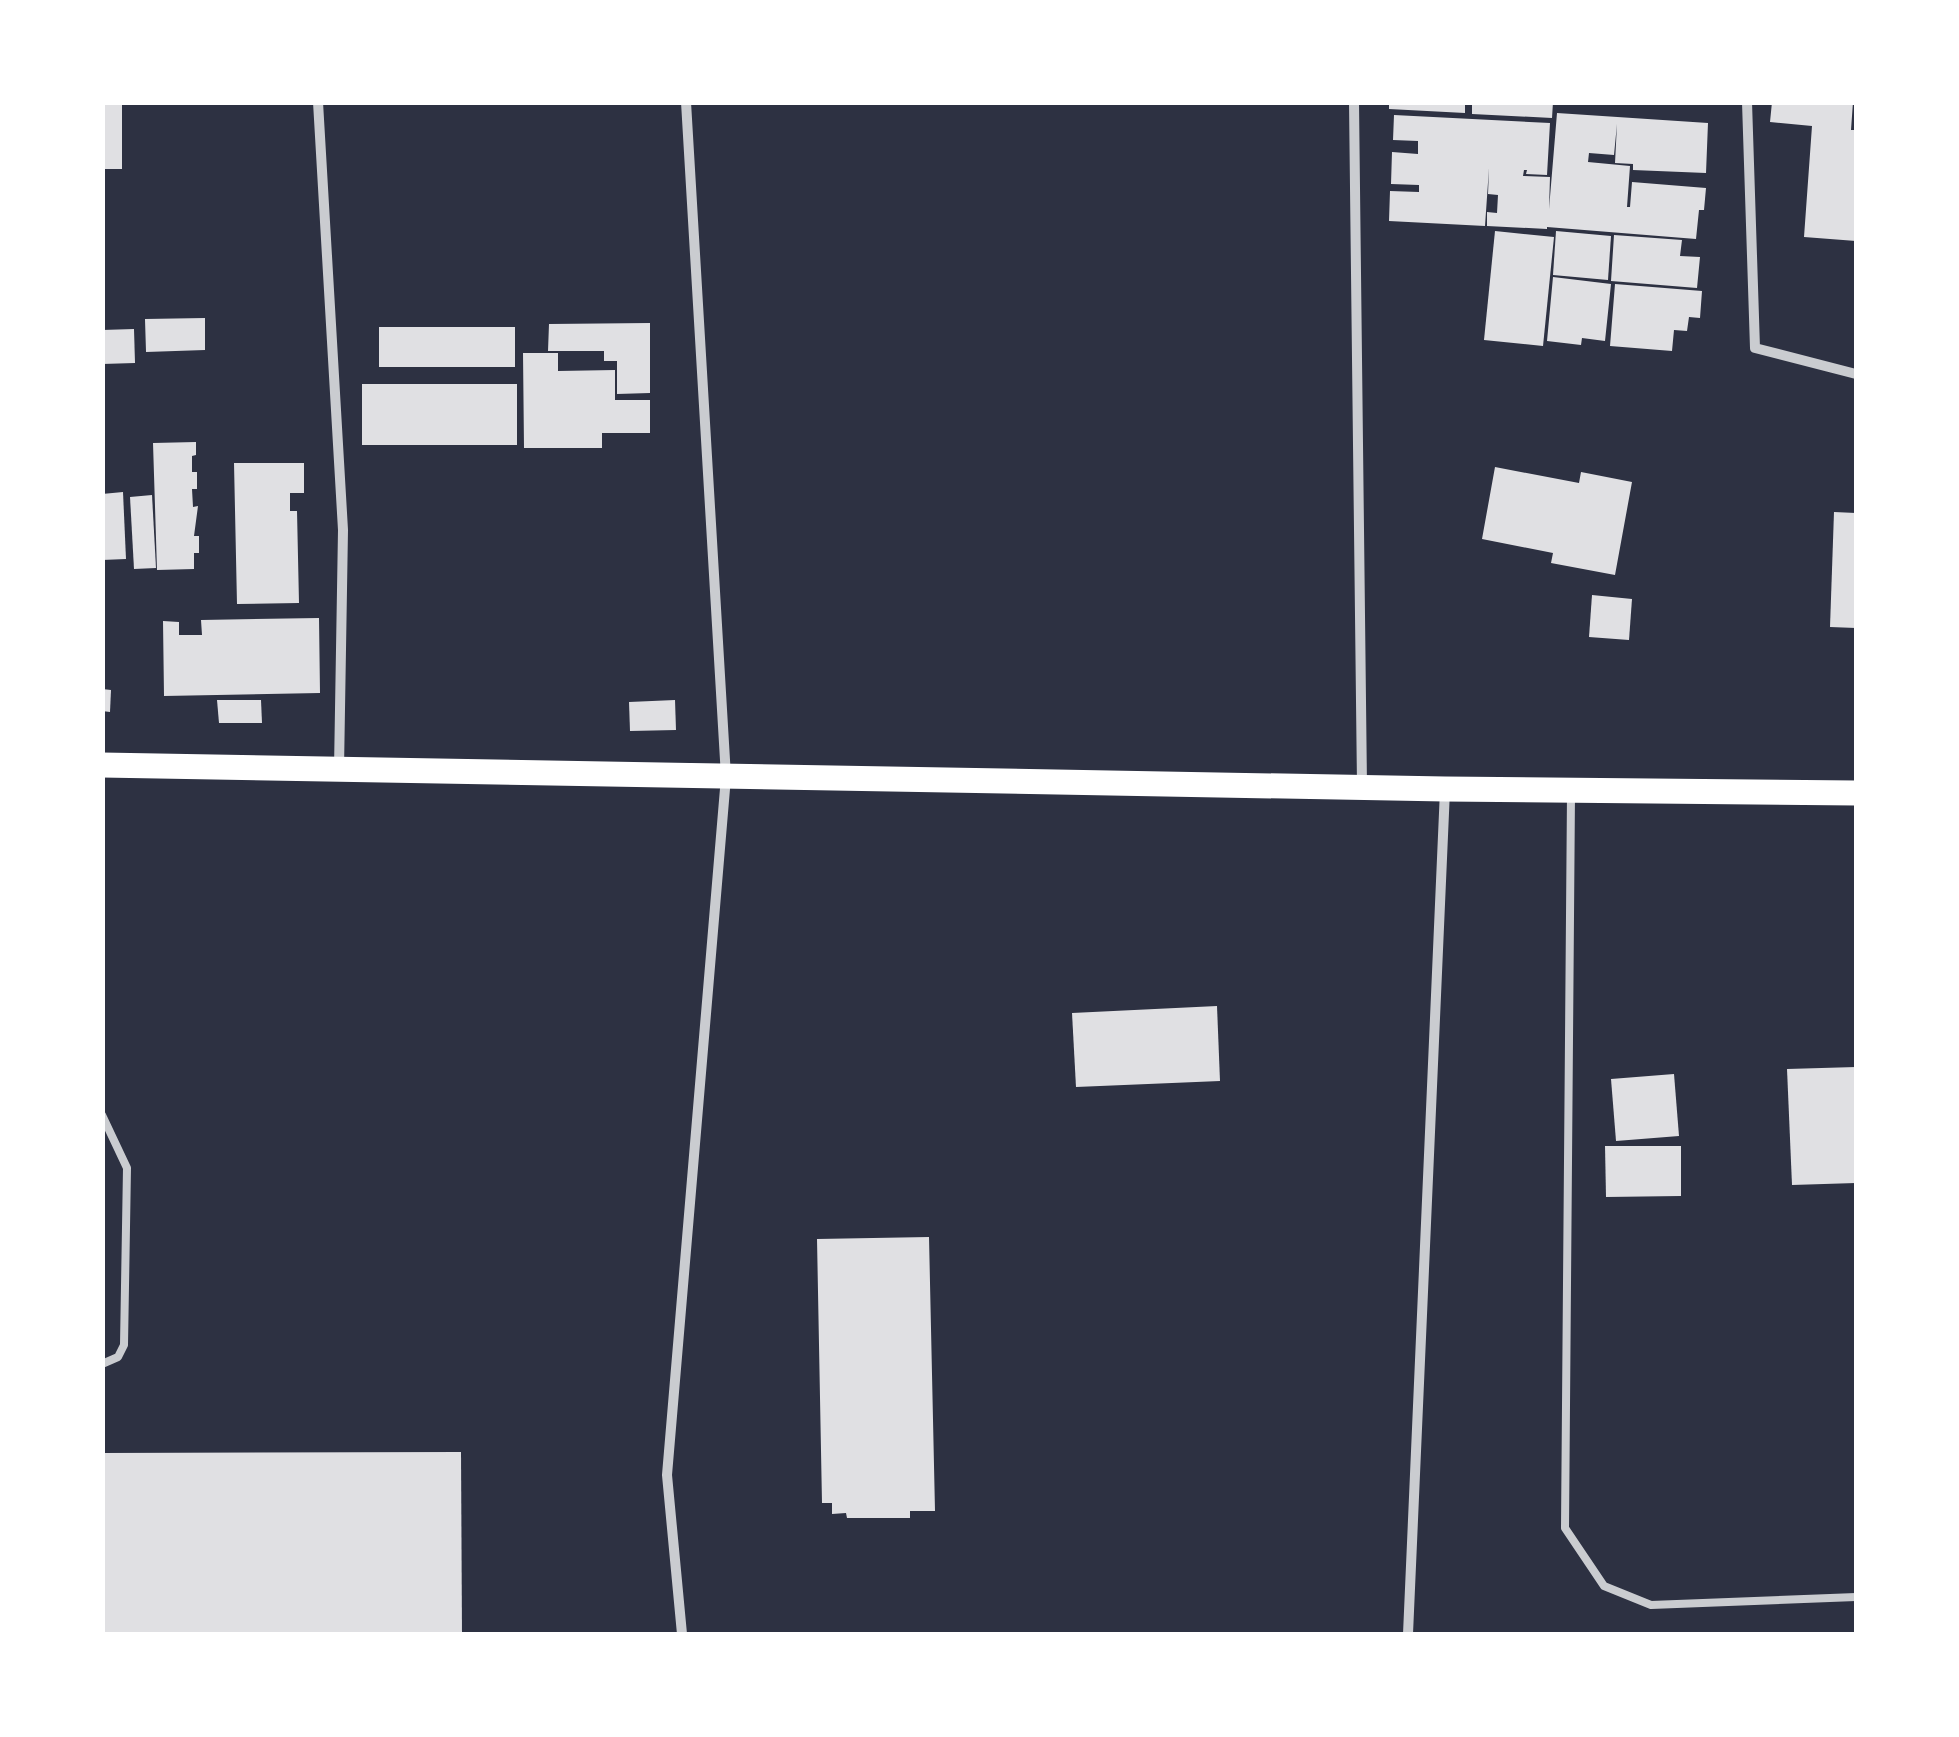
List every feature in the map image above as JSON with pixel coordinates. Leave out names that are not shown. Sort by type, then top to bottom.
[{"type":"main road","points":[[102,766],[1856,793]]},
{"type":"street","points":[[318,102],[343,530],[339,770]]},
{"type":"street","points":[[682,1634],[667,1475],[726,778],[686,102]]},
{"type":"street","points":[[1354,102],[1362,788]]},
{"type":"street","points":[[1747,102],[1755,348],[1856,374]]},
{"type":"street","points":[[1408,1634],[1445,789]]},
{"type":"lane","points":[[1572,790],[1565,1528],[1604,1586],[1651,1605],[1856,1597]]},
{"type":"lane","points":[[102,1114],[127,1168],[124,1346],[118,1357],[102,1364]]},
{"type":"building","points":[[103,102],[122,102],[122,169],[102,169]]},
{"type":"building","points":[[1389,102],[1465,102],[1465,113],[1389,109]]},
{"type":"building","points":[[1472,102],[1553,102],[1552,118],[1472,114]]},
{"type":"building","points":[[1772,102],[1853,102],[1856,241],[1804,237],[1812,126],[1770,122]]},
{"type":"building","points":[[1557,113],[1708,123],[1706,173],[1633,170],[1633,164],[1615,163],[1617,124],[1614,155],[1589,153],[1588,162],[1630,166],[1627,207],[1632,182],[1706,188],[1696,239],[1487,226],[1487,212],[1497,213],[1498,195],[1488,194],[1489,168],[1485,226],[1389,221],[1390,191],[1419,192],[1419,185],[1391,184],[1392,152],[1418,154],[1418,141],[1393,140],[1394,115],[1550,123],[1547,175],[1526,174],[1524,170],[1523,176],[1550,177],[1549,209]]},
{"type":"building","points":[[1495,231],[1554,237],[1543,346],[1484,340]]},
{"type":"building","points":[[1556,231],[1611,236],[1608,280],[1553,275]]},
{"type":"building","points":[[1614,235],[1682,240],[1680,256],[1700,257],[1697,288],[1611,281]]},
{"type":"building","points":[[1553,277],[1611,284],[1605,341],[1582,338],[1581,345],[1547,341]]},
{"type":"building","points":[[1615,284],[1702,291],[1700,318],[1689,317],[1687,331],[1674,330],[1672,351],[1610,346]]},
{"type":"building","points":[[205,318],[205,350],[146,352],[145,319]]},
{"type":"building","points":[[650,323],[650,393],[617,394],[617,361],[604,361],[604,351],[548,351],[549,324]]},
{"type":"building","points":[[379,327],[515,327],[515,367],[379,367]]},
{"type":"building","points":[[134,329],[135,363],[102,364],[102,330]]},
{"type":"building","points":[[523,353],[558,353],[558,371],[615,370],[615,400],[650,400],[650,433],[602,433],[602,448],[524,448]]},
{"type":"building","points":[[362,384],[517,384],[517,445],[362,445]]},
{"type":"building","points":[[196,442],[192,472],[197,472],[197,489],[192,489],[193,507],[198,506],[194,536],[199,536],[199,553],[194,553],[194,569],[157,570],[153,443]]},
{"type":"building","points":[[234,463],[304,463],[304,493],[290,493],[290,511],[297,511],[299,603],[237,604]]},
{"type":"building","points":[[1495,467],[1579,483],[1581,472],[1632,482],[1615,575],[1551,563],[1553,553],[1482,539]]},
{"type":"building","points":[[123,492],[126,559],[102,560],[102,494]]},
{"type":"building","points":[[152,495],[156,568],[134,569],[130,497]]},
{"type":"building","points":[[1834,512],[1856,513],[1856,628],[1830,627]]},
{"type":"building","points":[[1592,595],[1632,599],[1629,640],[1589,637]]},
{"type":"building","points":[[319,618],[320,693],[164,696],[163,621],[179,622],[179,635],[202,635],[201,620]]},
{"type":"building","points":[[102,689],[111,690],[110,712],[102,711]]},
{"type":"building","points":[[217,700],[261,700],[262,723],[219,723]]},
{"type":"building","points":[[675,700],[676,730],[630,731],[629,702]]},
{"type":"building","points":[[1217,1006],[1220,1081],[1076,1087],[1072,1013]]},
{"type":"building","points":[[1856,1067],[1856,1183],[1792,1185],[1787,1069]]},
{"type":"building","points":[[1674,1074],[1679,1136],[1616,1141],[1611,1079]]},
{"type":"building","points":[[1605,1146],[1681,1146],[1681,1196],[1606,1197]]},
{"type":"building","points":[[929,1237],[935,1511],[910,1511],[910,1518],[847,1518],[846,1513],[832,1514],[832,1503],[822,1503],[817,1239]]},
{"type":"building","points":[[461,1452],[462,1634],[102,1634],[102,1453]]}]
